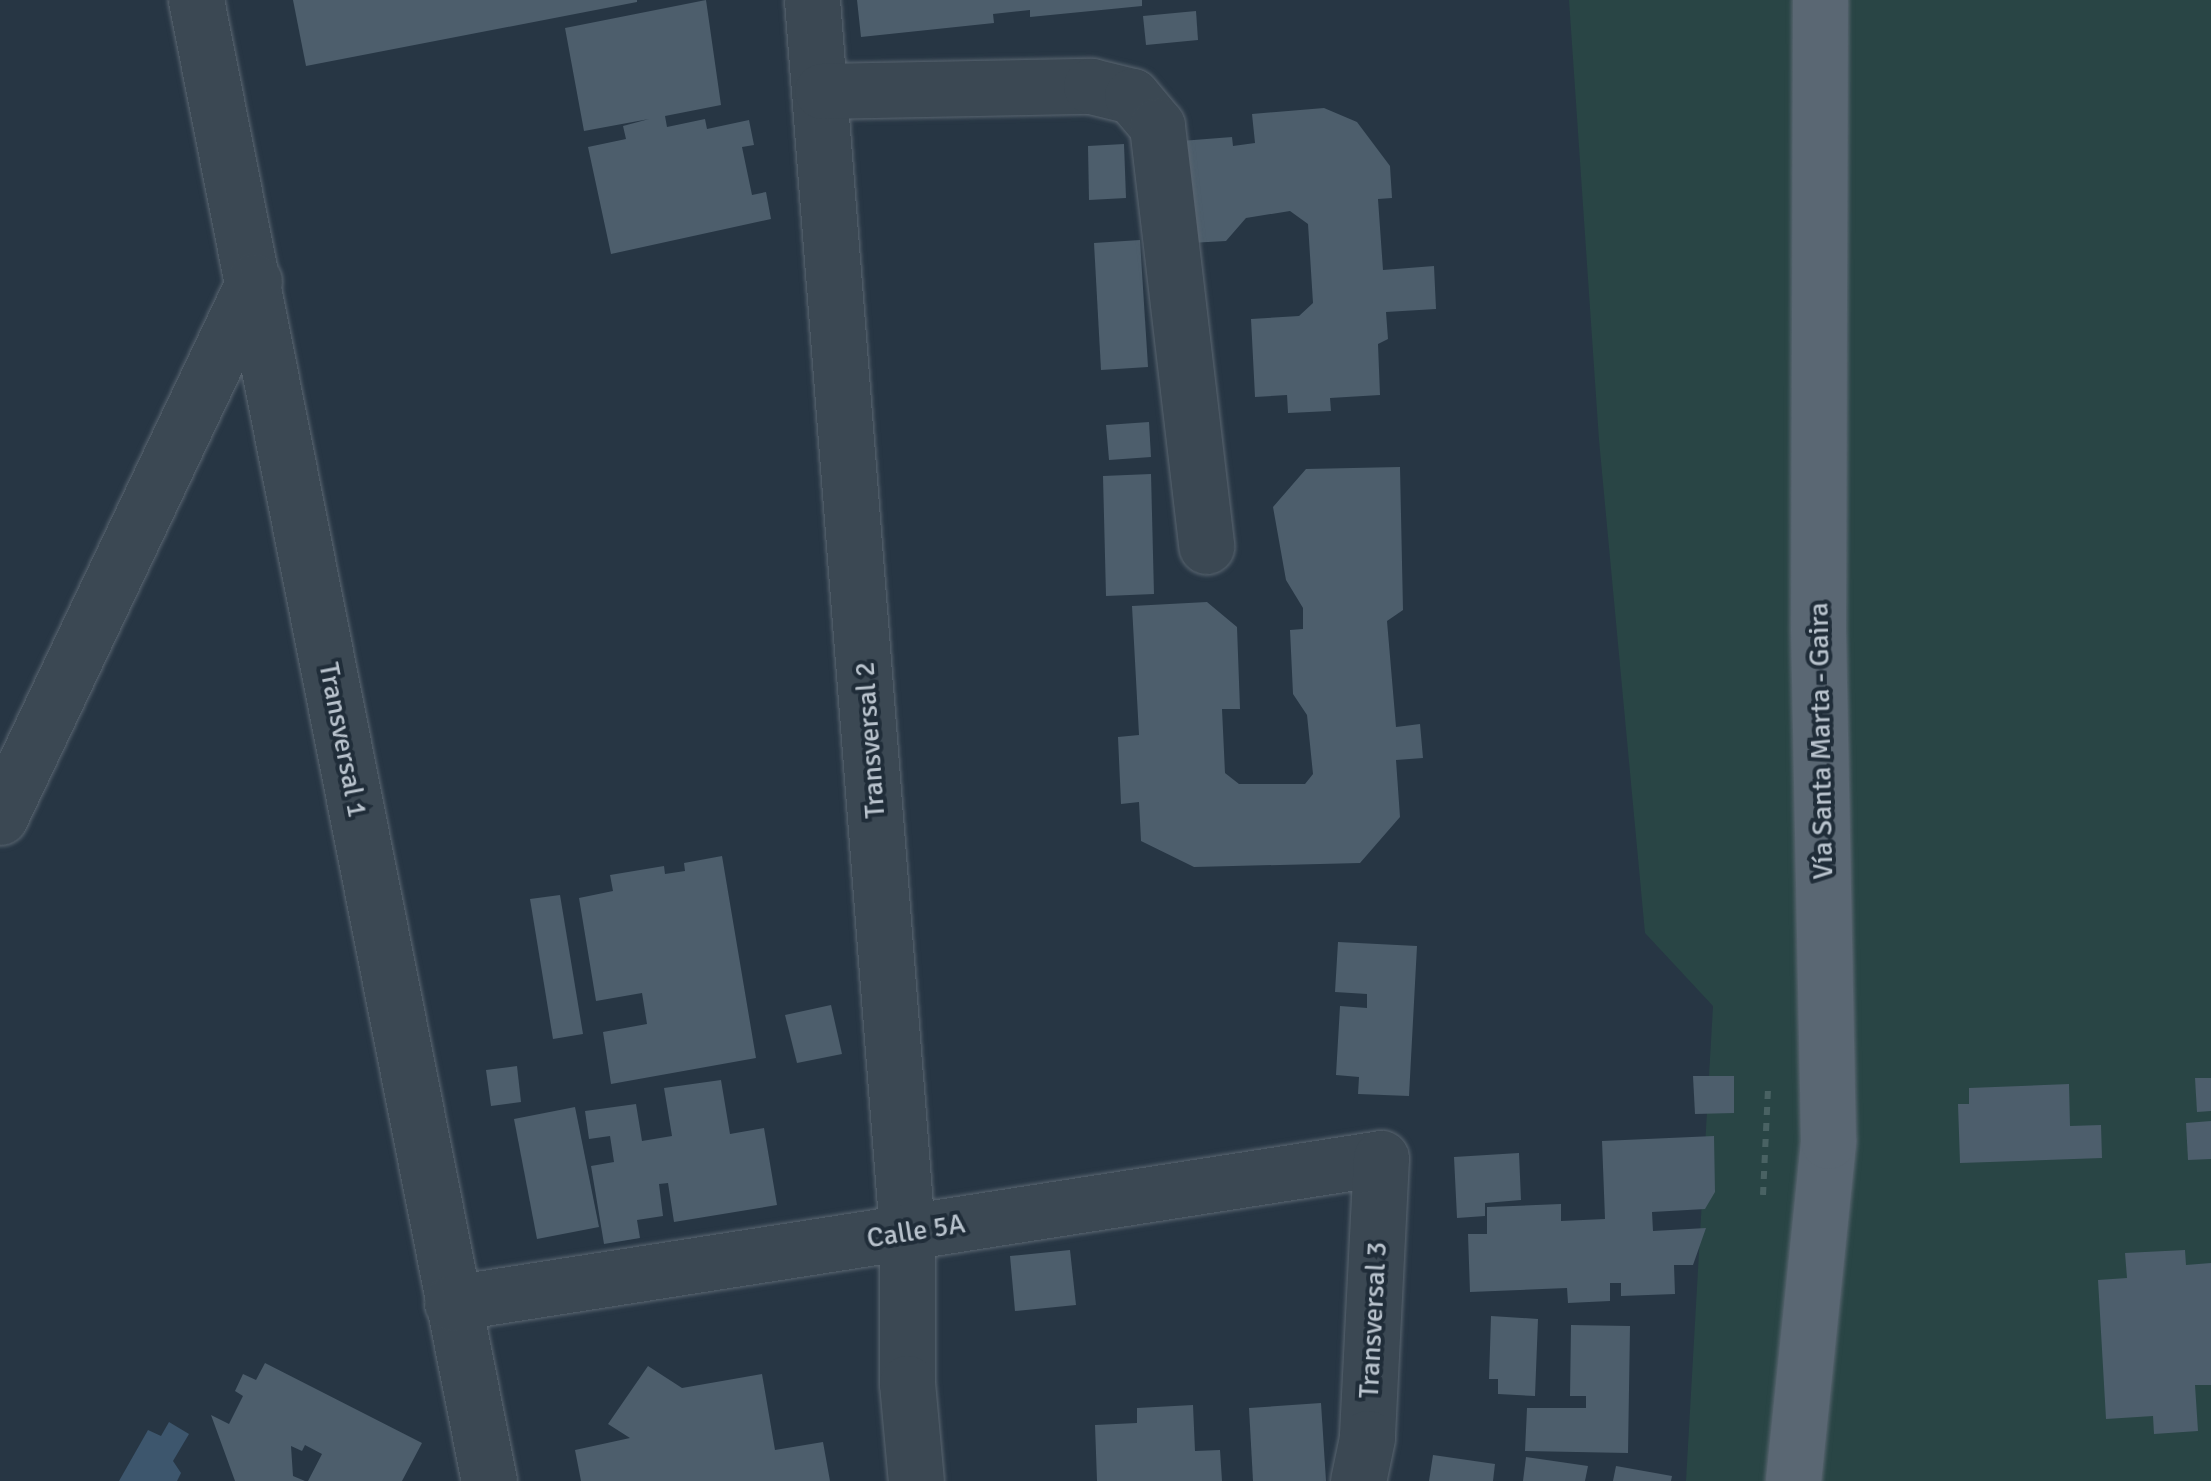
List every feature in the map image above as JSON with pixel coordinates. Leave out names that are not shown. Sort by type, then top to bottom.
[{"type":"main road","name":"Vía Santa Marta - Gaira","points":[[1793,1481],[1828,1141],[1818,630],[1820,0]]},
{"type":"street","name":"Transversal 1","points":[[196,0],[489,1481]]},
{"type":"street","name":"Transversal 2","points":[[812,0],[822,91],[906,1232],[908,1383],[916,1481]]},
{"type":"street","points":[[822,91],[1091,86],[1132,96],[1145,111],[1157,126],[1206,546]]},
{"type":"street","points":[[0,817],[254,281]]},
{"type":"street","name":"Calle 5A","points":[[452,1303],[1381,1158]]},
{"type":"street","name":"Transversal 3","points":[[1358,1481],[1367,1438],[1381,1158]]},
{"type":"green space","points":[[1569,0],[2211,0],[2211,1481],[1686,1481],[1713,1006],[1645,933],[1599,440]]},
{"type":"water","points":[[169,1422],[189,1434],[173,1461],[181,1473],[177,1481],[119,1481],[148,1430],[161,1436]]},
{"type":"building","points":[[293,0],[637,0],[637,2],[306,66]]},
{"type":"building","points":[[706,0],[721,105],[665,116],[667,127],[705,119],[707,129],[749,120],[754,145],[742,147],[752,195],[766,192],[771,219],[611,254],[588,147],[626,139],[623,126],[649,119],[584,131],[565,28]]},
{"type":"building","points":[[857,0],[1142,0],[1142,6],[1030,17],[1030,10],[993,14],[994,23],[861,37]]},
{"type":"building","points":[[1196,11],[1198,40],[1146,45],[1143,16]]},
{"type":"building","points":[[1324,108],[1357,122],[1390,166],[1392,198],[1378,199],[1383,270],[1434,266],[1436,309],[1386,312],[1388,339],[1378,344],[1380,395],[1330,398],[1331,411],[1288,413],[1287,395],[1255,397],[1251,319],[1299,316],[1313,303],[1308,224],[1290,211],[1246,218],[1226,241],[1190,243],[1181,141],[1232,137],[1233,146],[1255,143],[1252,114]]},
{"type":"building","points":[[1124,144],[1126,198],[1089,200],[1088,146]]},
{"type":"building","points":[[1140,240],[1148,367],[1101,370],[1094,243]]},
{"type":"building","points":[[1149,422],[1151,457],[1109,460],[1106,425]]},
{"type":"building","points":[[1400,467],[1403,610],[1387,621],[1396,727],[1420,724],[1423,758],[1396,760],[1400,817],[1360,863],[1194,867],[1141,841],[1139,802],[1121,804],[1118,737],[1139,735],[1132,606],[1207,602],[1237,627],[1240,709],[1222,709],[1225,773],[1239,784],[1305,784],[1313,774],[1307,715],[1293,694],[1290,630],[1303,629],[1303,608],[1286,580],[1273,507],[1306,469]]},
{"type":"building","points":[[1151,474],[1154,594],[1106,596],[1103,476]]},
{"type":"building","points":[[722,856],[756,1058],[611,1084],[603,1032],[647,1024],[642,993],[596,1001],[579,898],[613,891],[610,875],[664,866],[665,874],[685,871],[684,863]]},
{"type":"building","points":[[560,895],[583,1034],[553,1039],[530,899]]},
{"type":"building","points":[[1338,942],[1417,946],[1409,1096],[1358,1094],[1359,1077],[1336,1075],[1340,1006],[1367,1008],[1367,994],[1335,992]]},
{"type":"building","points":[[831,1005],[842,1054],[797,1063],[785,1015]]},
{"type":"building","points":[[517,1066],[521,1102],[491,1106],[486,1070]]},
{"type":"building","points":[[1693,1076],[1734,1076],[1734,1113],[1695,1114]]},
{"type":"building","points":[[2195,1078],[2211,1078],[2211,1111],[2197,1112]]},
{"type":"building","points":[[721,1080],[730,1134],[764,1128],[777,1205],[674,1222],[668,1183],[659,1184],[663,1216],[637,1220],[640,1238],[604,1244],[591,1166],[614,1162],[610,1136],[589,1139],[585,1111],[636,1104],[642,1141],[672,1136],[664,1088]]},
{"type":"building","points":[[2069,1084],[2070,1126],[2101,1125],[2102,1158],[1960,1163],[1958,1104],[1969,1104],[1969,1088]]},
{"type":"building","points":[[575,1107],[599,1227],[537,1239],[514,1119]]},
{"type":"building","points":[[2211,1121],[2211,1159],[2188,1160],[2186,1123]]},
{"type":"building","points":[[1714,1136],[1715,1192],[1705,1209],[1652,1212],[1653,1231],[1706,1228],[1693,1265],[1674,1265],[1675,1294],[1621,1296],[1621,1283],[1610,1283],[1610,1301],[1568,1303],[1567,1288],[1470,1292],[1468,1234],[1487,1234],[1487,1207],[1561,1204],[1561,1221],[1605,1219],[1602,1141]]},
{"type":"building","points":[[1519,1153],[1521,1200],[1485,1203],[1485,1216],[1457,1218],[1454,1157]]},
{"type":"building","points":[[1070,1250],[1076,1305],[1015,1311],[1010,1256]]},
{"type":"building","points":[[2185,1250],[2186,1265],[2211,1263],[2211,1385],[2195,1385],[2198,1431],[2154,1434],[2153,1416],[2106,1419],[2098,1280],[2127,1278],[2125,1253]]},
{"type":"building","points":[[1491,1316],[1538,1319],[1535,1396],[1498,1394],[1498,1379],[1489,1379]]},
{"type":"building","points":[[1571,1325],[1630,1326],[1628,1453],[1525,1451],[1527,1408],[1586,1408],[1586,1396],[1570,1396]]},
{"type":"building","points":[[265,1363],[422,1443],[402,1481],[308,1481],[322,1454],[305,1445],[302,1451],[291,1446],[293,1476],[305,1481],[235,1481],[211,1415],[229,1424],[243,1396],[235,1391],[243,1374],[256,1380]]},
{"type":"building","points":[[648,1366],[682,1388],[762,1374],[775,1450],[823,1442],[830,1481],[581,1481],[575,1450],[630,1438],[608,1424]]},
{"type":"building","points":[[1321,1403],[1326,1481],[1253,1481],[1249,1408]]},
{"type":"building","points":[[1193,1405],[1195,1451],[1220,1450],[1222,1481],[1097,1481],[1095,1425],[1137,1423],[1137,1408]]},
{"type":"building","points":[[1433,1455],[1495,1464],[1493,1481],[1429,1481]]},
{"type":"building","points":[[1526,1457],[1588,1466],[1585,1481],[1523,1481]]},
{"type":"building","points":[[1616,1466],[1672,1476],[1671,1481],[1613,1481]]}]
